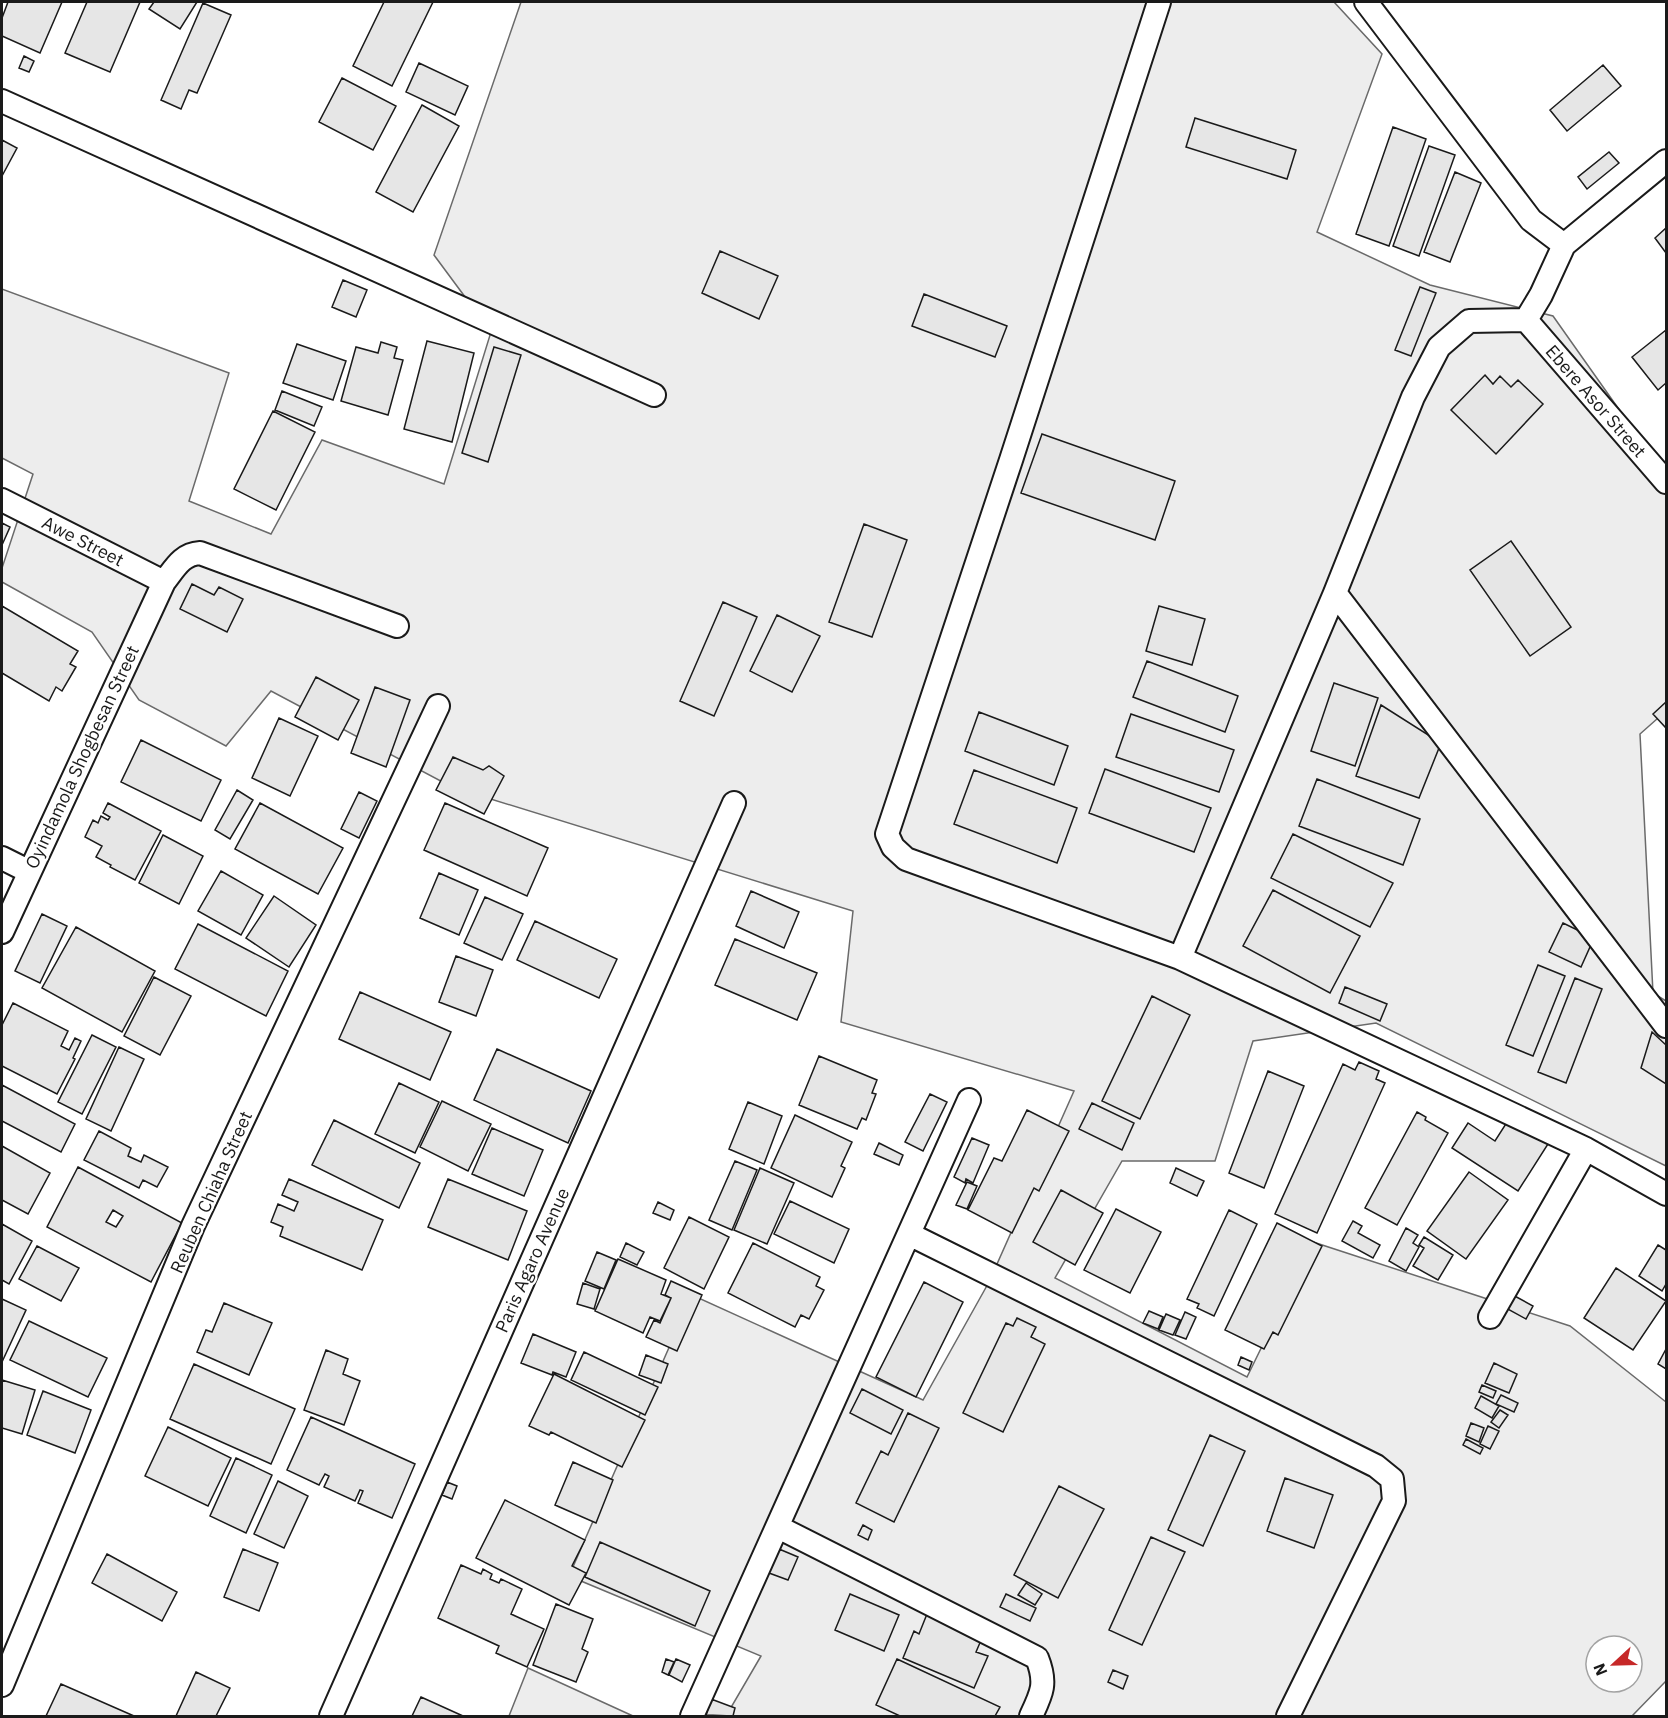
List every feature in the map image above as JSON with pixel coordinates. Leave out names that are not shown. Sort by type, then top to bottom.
[{"type":"street","points":[[1159,2],[1011,460],[886,834],[893,847],[906,859],[1180,958],[1586,1149],[1666,1194]]},
{"type":"street","points":[[1366,2],[1531,220],[1564,245]]},
{"type":"street","points":[[2,101],[654,395]]},
{"type":"street","points":[[1180,958],[1335,593],[1413,397],[1439,347],[1469,321],[1526,320],[1541,295],[1564,245],[1666,161]]},
{"type":"street","name":"Ebere Asor Street","points":[[1526,320],[1666,482]]},
{"type":"street","name":"Awe Street","points":[[2,500],[165,582]]},
{"type":"street","name":"Oyindamola Shogbesan Street","points":[[2,932],[28,871],[165,582],[182,559],[190,554],[200,553],[396,626]]},
{"type":"street","points":[[1335,593],[1666,1026]]},
{"type":"street","name":"Reuben Chiaha Street","points":[[2,1685],[193,1226],[438,706]]},
{"type":"street","name":"Paris Agaro Avenue","points":[[331,1716],[734,804]]},
{"type":"street","points":[[2,858],[28,871]]},
{"type":"street","points":[[692,1716],[969,1100]]},
{"type":"street","points":[[1490,1317],[1586,1149]]},
{"type":"street","points":[[909,1234],[1376,1466],[1392,1479],[1394,1501],[1288,1716]]},
{"type":"street","points":[[778,1527],[1037,1658],[1043,1673],[1043,1691],[1031,1716]]},
{"type":"shaded area","points":[[521,2],[1334,2],[1382,54],[1317,232],[1430,285],[1553,316],[1666,476],[1666,711],[1640,734],[1653,993],[1666,1001],[1666,1166],[1376,1023],[1253,1041],[1215,1161],[1122,1161],[1055,1278],[1247,1377],[1313,1242],[1570,1326],[1666,1402],[1666,1681],[1632,1716],[726,1716],[761,1656],[569,1576],[692,1295],[923,1400],[989,1282],[1074,1091],[841,1022],[853,911],[452,787],[271,691],[226,746],[139,700],[92,632],[2,582],[2,568],[33,474],[2,458],[2,289],[229,373],[189,501],[271,534],[322,440],[444,484],[491,332],[434,255]]},
{"type":"shaded area","points":[[528,1668],[633,1716],[509,1716]]},
{"type":"building","points":[[8,2],[62,2],[40,53],[2,36],[2,18]]},
{"type":"building","points":[[87,2],[140,2],[110,72],[65,53]]},
{"type":"building","points":[[154,2],[197,2],[180,29],[149,9]]},
{"type":"building","points":[[384,2],[433,2],[392,86],[353,66]]},
{"type":"building","points":[[203,3],[231,15],[197,93],[189,90],[181,109],[161,100]]},
{"type":"building","points":[[24,56],[34,61],[29,72],[19,68]]},
{"type":"building","points":[[419,63],[468,86],[455,115],[406,92]]},
{"type":"building","points":[[1603,65],[1621,86],[1567,131],[1550,110]]},
{"type":"building","points":[[342,78],[396,106],[373,150],[319,122]]},
{"type":"building","points":[[422,105],[459,126],[413,212],[376,192]]},
{"type":"building","points":[[1195,118],[1296,150],[1287,179],[1186,147]]},
{"type":"building","points":[[1393,127],[1426,139],[1389,246],[1356,234]]},
{"type":"building","points":[[2,140],[17,148],[2,176]]},
{"type":"building","points":[[1429,146],[1455,155],[1419,256],[1393,246]]},
{"type":"building","points":[[1609,152],[1619,163],[1587,189],[1578,177]]},
{"type":"building","points":[[1455,172],[1481,183],[1450,262],[1424,252]]},
{"type":"building","points":[[1666,228],[1666,253],[1655,238]]},
{"type":"building","points":[[720,251],[778,276],[759,319],[702,293]]},
{"type":"building","points":[[343,280],[367,290],[356,317],[332,307]]},
{"type":"building","points":[[1420,287],[1436,293],[1411,356],[1395,350]]},
{"type":"building","points":[[924,294],[1007,326],[995,357],[912,326]]},
{"type":"building","points":[[1666,330],[1666,383],[1658,390],[1632,357]]},
{"type":"building","points":[[427,341],[474,353],[452,442],[404,429]]},
{"type":"building","points":[[381,342],[397,347],[394,358],[403,360],[388,415],[341,401],[356,347],[378,353]]},
{"type":"building","points":[[297,344],[346,361],[333,400],[283,383]]},
{"type":"building","points":[[494,347],[521,355],[488,462],[462,453]]},
{"type":"building","points":[[1485,375],[1493,384],[1500,376],[1511,387],[1518,380],[1543,404],[1496,454],[1451,410]]},
{"type":"building","points":[[282,391],[322,407],[314,426],[275,410]]},
{"type":"building","points":[[273,411],[315,432],[276,510],[234,489]]},
{"type":"building","points":[[1042,434],[1175,481],[1155,540],[1021,493]]},
{"type":"building","points":[[2,523],[10,527],[2,545]]},
{"type":"building","points":[[864,524],[907,540],[872,637],[829,622]]},
{"type":"building","points":[[1511,541],[1571,627],[1530,656],[1470,570]]},
{"type":"building","points":[[192,584],[214,595],[219,587],[243,599],[227,632],[180,609]]},
{"type":"building","points":[[723,602],[757,617],[714,716],[680,701]]},
{"type":"building","points":[[2,606],[78,651],[70,664],[76,667],[62,691],[56,687],[49,701],[2,673]]},
{"type":"building","points":[[1159,606],[1205,619],[1192,665],[1146,651]]},
{"type":"building","points":[[777,615],[820,636],[792,692],[750,671]]},
{"type":"building","points":[[1147,661],[1238,696],[1225,732],[1133,697]]},
{"type":"building","points":[[316,677],[359,700],[338,740],[295,717]]},
{"type":"building","points":[[1334,683],[1378,698],[1355,766],[1311,751]]},
{"type":"building","points":[[375,687],[410,700],[386,767],[351,753]]},
{"type":"building","points":[[1666,702],[1666,728],[1653,714]]},
{"type":"building","points":[[1381,705],[1441,743],[1419,798],[1356,776]]},
{"type":"building","points":[[979,712],[1068,746],[1054,785],[965,751]]},
{"type":"building","points":[[1131,714],[1234,750],[1219,792],[1116,757]]},
{"type":"building","points":[[279,718],[318,736],[290,796],[252,778]]},
{"type":"building","points":[[141,740],[221,780],[201,821],[121,782]]},
{"type":"building","points":[[453,757],[483,770],[489,766],[504,776],[484,814],[436,790]]},
{"type":"building","points":[[1105,769],[1211,808],[1194,852],[1089,813]]},
{"type":"building","points":[[974,770],[1077,808],[1057,863],[954,824]]},
{"type":"building","points":[[1317,779],[1420,819],[1403,865],[1299,826]]},
{"type":"building","points":[[237,790],[253,800],[230,839],[215,830]]},
{"type":"building","points":[[359,792],[377,801],[359,838],[341,829]]},
{"type":"building","points":[[108,803],[161,831],[135,880],[96,857],[102,846],[85,837],[93,820],[98,823],[101,816],[108,820],[110,817],[103,813]]},
{"type":"building","points":[[260,803],[343,848],[318,894],[235,849]]},
{"type":"building","points":[[445,803],[548,848],[527,896],[424,850]]},
{"type":"building","points":[[1293,834],[1393,883],[1370,927],[1271,878]]},
{"type":"building","points":[[163,835],[203,856],[179,904],[139,883]]},
{"type":"building","points":[[221,871],[263,895],[241,935],[198,911]]},
{"type":"building","points":[[439,873],[478,890],[459,935],[420,918]]},
{"type":"building","points":[[1273,890],[1360,936],[1330,993],[1243,946]]},
{"type":"building","points":[[751,891],[799,912],[784,948],[736,926]]},
{"type":"building","points":[[274,896],[316,925],[289,967],[246,938]]},
{"type":"building","points":[[485,897],[523,914],[502,960],[464,943]]},
{"type":"building","points":[[42,914],[67,926],[40,983],[15,971]]},
{"type":"building","points":[[535,921],[617,959],[599,998],[517,960]]},
{"type":"building","points":[[1563,923],[1594,938],[1581,967],[1549,952]]},
{"type":"building","points":[[198,924],[288,971],[266,1016],[175,969]]},
{"type":"building","points":[[76,927],[155,971],[122,1032],[42,988]]},
{"type":"building","points":[[735,939],[817,973],[797,1020],[715,985]]},
{"type":"building","points":[[456,956],[493,970],[476,1016],[439,1002]]},
{"type":"building","points":[[1538,965],[1565,976],[1533,1056],[1506,1045]]},
{"type":"building","points":[[154,977],[191,996],[160,1055],[124,1036]]},
{"type":"building","points":[[1575,978],[1602,989],[1566,1083],[1538,1072]]},
{"type":"building","points":[[1345,987],[1387,1004],[1380,1021],[1339,1003]]},
{"type":"building","points":[[360,992],[451,1032],[430,1080],[339,1039]]},
{"type":"building","points":[[1152,996],[1190,1015],[1140,1119],[1102,1101]]},
{"type":"building","points":[[13,1003],[68,1031],[61,1046],[69,1050],[75,1038],[81,1041],[73,1058],[75,1059],[57,1094],[2,1066],[2,1025]]},
{"type":"building","points":[[1652,1032],[1666,1045],[1666,1084],[1641,1068]]},
{"type":"building","points":[[92,1035],[116,1047],[82,1114],[58,1102]]},
{"type":"building","points":[[119,1047],[144,1059],[111,1131],[86,1119]]},
{"type":"building","points":[[497,1049],[591,1091],[568,1143],[474,1100]]},
{"type":"building","points":[[819,1056],[877,1080],[872,1093],[876,1094],[866,1120],[862,1118],[857,1129],[799,1105]]},
{"type":"building","points":[[1359,1062],[1379,1071],[1376,1079],[1385,1083],[1317,1233],[1275,1214],[1343,1064],[1355,1070]]},
{"type":"building","points":[[1268,1071],[1304,1086],[1264,1188],[1229,1173]]},
{"type":"building","points":[[399,1083],[439,1102],[415,1153],[375,1134]]},
{"type":"building","points":[[2,1085],[75,1124],[61,1152],[2,1121]]},
{"type":"building","points":[[930,1094],[947,1102],[923,1151],[905,1142]]},
{"type":"building","points":[[442,1101],[491,1124],[468,1171],[420,1147]]},
{"type":"building","points":[[748,1102],[782,1116],[764,1164],[729,1149]]},
{"type":"building","points":[[1092,1103],[1134,1123],[1122,1150],[1079,1129]]},
{"type":"building","points":[[1027,1110],[1069,1131],[1039,1191],[1034,1188],[1012,1233],[968,1210],[994,1158],[1002,1161]]},
{"type":"building","points":[[1417,1112],[1426,1117],[1425,1120],[1448,1133],[1397,1225],[1365,1208]]},
{"type":"building","points":[[795,1115],[852,1142],[841,1166],[845,1168],[832,1197],[771,1168]]},
{"type":"building","points":[[1509,1119],[1548,1144],[1518,1191],[1452,1148],[1468,1123],[1495,1141]]},
{"type":"building","points":[[334,1120],[420,1163],[399,1208],[312,1165]]},
{"type":"building","points":[[492,1128],[543,1150],[524,1196],[472,1174]]},
{"type":"building","points":[[99,1131],[131,1148],[128,1156],[141,1162],[144,1155],[168,1167],[157,1187],[143,1180],[139,1188],[84,1160]]},
{"type":"building","points":[[972,1138],[989,1145],[973,1183],[966,1179],[965,1183],[954,1177]]},
{"type":"building","points":[[879,1143],[903,1155],[899,1165],[874,1154]]},
{"type":"building","points":[[2,1146],[50,1173],[28,1214],[2,1200]]},
{"type":"building","points":[[735,1161],[757,1170],[732,1230],[709,1220]]},
{"type":"building","points":[[78,1167],[182,1223],[151,1282],[47,1227]],"holes":[[[113,1210],[123,1216],[116,1227],[106,1222]]]},
{"type":"building","points":[[760,1168],[794,1183],[767,1244],[734,1230]]},
{"type":"building","points":[[1176,1168],[1204,1181],[1197,1196],[1170,1183]]},
{"type":"building","points":[[1469,1172],[1508,1200],[1466,1259],[1427,1231]]},
{"type":"building","points":[[289,1179],[383,1220],[362,1270],[280,1236],[283,1227],[271,1222],[278,1204],[294,1211],[298,1202],[282,1195]]},
{"type":"building","points":[[448,1179],[527,1211],[508,1260],[428,1227]]},
{"type":"building","points":[[967,1182],[977,1186],[967,1209],[956,1205]]},
{"type":"building","points":[[1061,1190],[1103,1213],[1075,1265],[1033,1242]]},
{"type":"building","points":[[790,1201],[849,1229],[834,1263],[774,1234]]},
{"type":"building","points":[[658,1202],[674,1210],[670,1220],[653,1213]]},
{"type":"building","points":[[1116,1209],[1161,1232],[1130,1293],[1084,1270]]},
{"type":"building","points":[[1229,1210],[1257,1224],[1214,1316],[1197,1308],[1199,1304],[1187,1299]]},
{"type":"building","points":[[689,1217],[729,1237],[704,1289],[664,1268]]},
{"type":"building","points":[[1353,1221],[1362,1226],[1358,1233],[1380,1245],[1373,1258],[1342,1241]]},
{"type":"building","points":[[1277,1223],[1322,1246],[1278,1335],[1273,1332],[1264,1349],[1225,1330]]},
{"type":"building","points":[[2,1224],[32,1241],[9,1284],[2,1280]]},
{"type":"building","points":[[1406,1228],[1418,1235],[1413,1243],[1419,1247],[1406,1271],[1389,1261]]},
{"type":"building","points":[[1424,1237],[1453,1255],[1438,1280],[1413,1266],[1424,1248],[1419,1245]]},
{"type":"building","points":[[626,1243],[644,1252],[637,1265],[620,1257]]},
{"type":"building","points":[[753,1243],[820,1277],[816,1286],[824,1290],[809,1319],[801,1315],[795,1327],[728,1293]]},
{"type":"building","points":[[1658,1245],[1666,1250],[1666,1284],[1662,1291],[1639,1276]]},
{"type":"building","points":[[37,1246],[79,1268],[61,1301],[19,1279]]},
{"type":"building","points":[[597,1252],[616,1260],[604,1289],[585,1281]]},
{"type":"building","points":[[618,1259],[666,1280],[661,1294],[671,1298],[660,1321],[650,1317],[643,1333],[595,1311]]},
{"type":"building","points":[[1616,1268],[1666,1301],[1633,1350],[1584,1318]]},
{"type":"building","points":[[671,1281],[702,1295],[677,1351],[646,1337],[654,1320],[660,1323],[671,1298],[665,1295]]},
{"type":"building","points":[[924,1282],[963,1302],[916,1397],[876,1377]]},
{"type":"building","points":[[583,1283],[600,1289],[594,1309],[577,1304]]},
{"type":"building","points":[[1511,1294],[1533,1306],[1526,1319],[1504,1307]]},
{"type":"building","points":[[2,1299],[26,1310],[2,1362]]},
{"type":"building","points":[[224,1303],[272,1323],[249,1375],[197,1352],[206,1330],[212,1332]]},
{"type":"building","points":[[1149,1311],[1163,1317],[1158,1329],[1143,1323]]},
{"type":"building","points":[[1185,1312],[1196,1317],[1186,1339],[1175,1335]]},
{"type":"building","points":[[1166,1314],[1180,1320],[1173,1335],[1159,1330]]},
{"type":"building","points":[[1017,1318],[1036,1327],[1031,1337],[1045,1344],[1003,1432],[963,1413],[1006,1323],[1013,1326]]},
{"type":"building","points":[[29,1321],[107,1358],[88,1397],[10,1360]]},
{"type":"building","points":[[533,1334],[576,1352],[566,1377],[553,1372],[552,1375],[521,1363]]},
{"type":"building","points":[[1666,1349],[1666,1369],[1658,1364]]},
{"type":"building","points":[[326,1350],[348,1359],[343,1374],[360,1381],[344,1425],[304,1410]]},
{"type":"building","points":[[584,1352],[658,1387],[645,1415],[571,1380]]},
{"type":"building","points":[[646,1355],[668,1364],[661,1383],[639,1375]]},
{"type":"building","points":[[1241,1357],[1252,1362],[1249,1370],[1238,1365]]},
{"type":"building","points":[[1494,1363],[1517,1374],[1509,1393],[1485,1383]]},
{"type":"building","points":[[194,1364],[295,1409],[271,1464],[170,1419]]},
{"type":"building","points":[[554,1374],[645,1420],[622,1467],[551,1432],[549,1435],[529,1426]]},
{"type":"building","points":[[2,1380],[35,1390],[22,1434],[2,1428]]},
{"type":"building","points":[[1482,1385],[1496,1391],[1493,1398],[1479,1392]]},
{"type":"building","points":[[862,1389],[903,1410],[891,1434],[850,1413]]},
{"type":"building","points":[[43,1391],[91,1410],[75,1453],[27,1435]]},
{"type":"building","points":[[1501,1395],[1518,1403],[1514,1412],[1496,1404]]},
{"type":"building","points":[[1481,1396],[1499,1406],[1492,1418],[1475,1408]]},
{"type":"building","points":[[1500,1410],[1508,1415],[1499,1428],[1491,1422]]},
{"type":"building","points":[[908,1413],[939,1428],[894,1522],[856,1503],[881,1451],[888,1455]]},
{"type":"building","points":[[311,1417],[415,1464],[392,1518],[358,1503],[363,1491],[360,1490],[355,1501],[324,1487],[329,1476],[325,1474],[319,1485],[287,1470]]},
{"type":"building","points":[[1471,1423],[1484,1428],[1479,1442],[1466,1436]]},
{"type":"building","points":[[1488,1426],[1499,1431],[1490,1449],[1480,1444]]},
{"type":"building","points":[[168,1427],[231,1458],[208,1506],[145,1476]]},
{"type":"building","points":[[1210,1435],[1245,1451],[1203,1546],[1168,1530]]},
{"type":"building","points":[[1466,1439],[1483,1448],[1480,1454],[1463,1445]]},
{"type":"building","points":[[236,1458],[272,1475],[246,1533],[210,1516]]},
{"type":"building","points":[[573,1462],[613,1480],[596,1523],[555,1505]]},
{"type":"building","points":[[1285,1478],[1333,1495],[1314,1548],[1267,1531]]},
{"type":"building","points":[[278,1481],[308,1496],[284,1548],[254,1534]]},
{"type":"building","points":[[447,1482],[457,1486],[452,1499],[442,1495]]},
{"type":"building","points":[[1059,1486],[1104,1509],[1058,1598],[1014,1575]]},
{"type":"building","points":[[505,1500],[585,1540],[572,1566],[586,1573],[569,1605],[476,1558]]},
{"type":"building","points":[[863,1525],[872,1530],[868,1540],[858,1535]]},
{"type":"building","points":[[1151,1537],[1185,1552],[1142,1645],[1109,1630]]},
{"type":"building","points":[[600,1542],[710,1591],[695,1626],[585,1577]]},
{"type":"building","points":[[243,1549],[278,1563],[259,1611],[224,1597]]},
{"type":"building","points":[[779,1549],[798,1557],[788,1580],[769,1573]]},
{"type":"building","points":[[107,1554],[177,1592],[162,1621],[92,1583]]},
{"type":"building","points":[[461,1565],[481,1574],[483,1569],[492,1574],[490,1579],[499,1583],[501,1579],[522,1589],[511,1614],[544,1629],[527,1667],[496,1653],[499,1646],[438,1618]]},
{"type":"building","points":[[1026,1583],[1042,1594],[1035,1605],[1018,1595]]},
{"type":"building","points":[[850,1594],[899,1615],[884,1651],[835,1630]]},
{"type":"building","points":[[1006,1594],[1036,1608],[1030,1621],[1000,1607]]},
{"type":"building","points":[[556,1604],[593,1619],[582,1649],[588,1652],[576,1682],[533,1665]]},
{"type":"building","points":[[927,1614],[982,1638],[976,1652],[988,1656],[974,1688],[903,1658],[914,1631],[919,1634]]},
{"type":"building","points":[[666,1659],[674,1662],[668,1675],[662,1672]]},
{"type":"building","points":[[676,1659],[690,1665],[682,1682],[669,1675]]},
{"type":"building","points":[[897,1659],[1000,1707],[995,1716],[900,1716],[876,1705]]},
{"type":"building","points":[[1113,1670],[1128,1676],[1123,1689],[1108,1682]]},
{"type":"building","points":[[196,1672],[230,1688],[216,1716],[176,1716]]},
{"type":"building","points":[[61,1684],[134,1716],[46,1716]]},
{"type":"building","points":[[421,1697],[463,1716],[412,1716]]},
{"type":"building","points":[[711,1699],[735,1708],[733,1716],[706,1715]]}]
